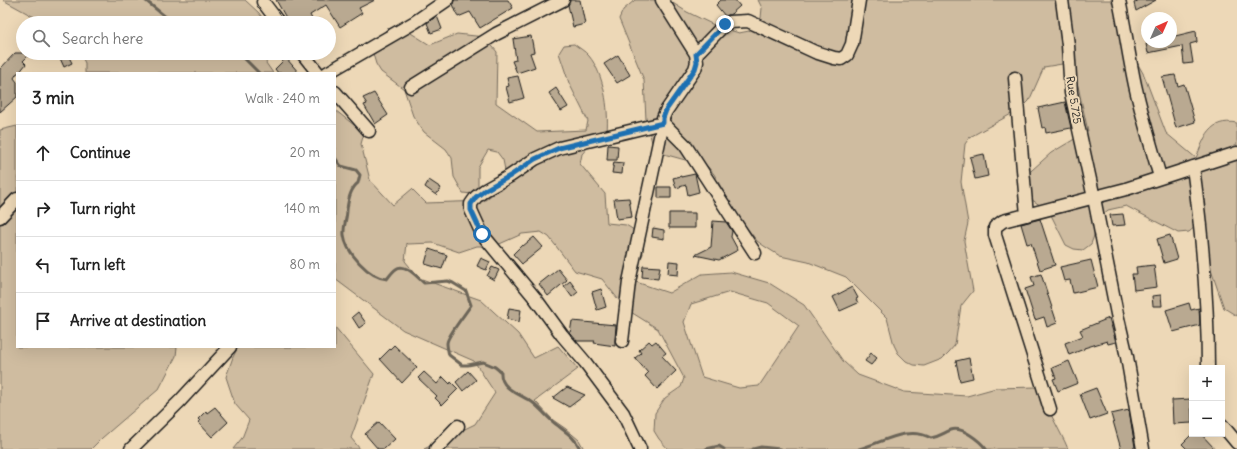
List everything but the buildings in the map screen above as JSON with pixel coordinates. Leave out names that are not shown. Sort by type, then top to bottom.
[{"type":"street","points":[[330,72],[415,22],[447,0]]},
{"type":"street","points":[[411,87],[496,34],[563,0]]},
{"type":"street","points":[[622,341],[629,282],[663,118],[666,110],[695,69],[697,62],[696,54],[662,0]]},
{"type":"street","points":[[696,54],[725,24],[730,22],[748,21],[815,52],[841,59],[847,56],[852,44],[859,0]]},
{"type":"street","name":"Rue 5.725","points":[[1062,0],[1068,45],[1071,93],[1130,372],[1143,449]]},
{"type":"street","points":[[1119,0],[1135,84],[1148,137],[1160,177]]},
{"type":"street","points":[[261,3],[272,16]]},
{"type":"street","points":[[308,60],[317,72]]},
{"type":"street","points":[[1015,78],[1027,215]]},
{"type":"street","points":[[336,93],[369,131]]},
{"type":"street","points":[[663,123],[685,145],[755,253]]},
{"type":"street","points":[[640,449],[623,413],[606,389],[562,335],[536,298],[482,234],[471,210],[471,204],[476,197],[485,190],[510,176],[535,159],[559,148],[663,123]]},
{"type":"street","points":[[1050,408],[995,235],[995,228],[1003,221],[1094,198],[1237,153]]},
{"type":"street","points":[[1192,167],[1205,279],[1208,318],[1208,365]]},
{"type":"street","points":[[0,217],[16,200]]},
{"type":"street","points":[[131,449],[179,402],[229,348]]},
{"type":"street","points":[[436,449],[458,426]]},
{"type":"street","points":[[1225,429],[1237,443]]},
{"type":"shaded area","points":[[3,0],[245,0],[261,16],[32,16]]},
{"type":"shaded area","points":[[635,0],[668,0],[687,12],[714,25],[739,33],[749,31],[761,18],[762,8],[758,0],[1115,0],[1114,7],[1126,33],[1130,50],[1144,75],[1166,133],[1196,158],[1202,143],[1209,131],[1214,126],[1220,123],[1237,123],[1237,316],[1224,308],[1196,226],[1189,232],[1178,233],[1126,206],[1108,210],[1101,216],[1091,244],[1083,250],[1074,249],[1066,245],[1049,211],[1026,196],[1023,178],[1051,153],[1088,131],[1078,86],[1070,68],[1062,64],[1044,67],[1029,101],[1022,108],[970,137],[965,144],[961,182],[968,223],[964,241],[973,291],[961,306],[955,345],[949,352],[942,359],[924,366],[914,365],[906,361],[898,353],[894,345],[887,318],[846,277],[808,262],[780,256],[764,246],[757,241],[733,210],[714,174],[707,166],[660,153],[653,146],[646,120],[644,80],[619,19],[623,10]]},
{"type":"shaded area","points":[[397,27],[406,30],[430,45],[457,34],[485,37],[497,52],[496,103],[537,132],[586,130],[588,121],[569,83],[559,53],[564,45],[574,44],[584,51],[594,63],[602,82],[607,113],[607,132],[588,147],[582,154],[580,164],[605,194],[607,223],[626,225],[642,235],[643,254],[632,271],[633,281],[669,293],[702,274],[731,272],[769,283],[804,305],[843,361],[858,375],[904,392],[967,396],[996,388],[1037,387],[1068,449],[668,449],[654,431],[655,413],[665,398],[681,387],[684,378],[658,329],[626,309],[602,279],[575,271],[549,237],[541,232],[522,234],[495,246],[477,246],[459,252],[433,243],[407,243],[405,261],[419,278],[481,300],[518,334],[534,358],[558,346],[578,369],[535,401],[553,420],[579,440],[584,449],[424,449],[475,424],[495,393],[474,361],[403,330],[336,280],[336,111],[364,133],[361,144],[370,180],[393,205],[412,189],[426,203],[484,201],[499,189],[505,170],[503,160],[497,152],[488,150],[478,167],[478,186],[472,194],[463,193],[454,177],[452,158],[446,149],[424,132],[413,116],[404,89],[381,72],[376,64],[373,54],[380,36],[387,29]],"holes":[[[730,292],[768,303],[799,326],[759,386],[739,388],[702,377],[684,322],[691,304]]]},
{"type":"shaded area","points":[[84,60],[267,60],[266,63],[272,72],[85,72]]},
{"type":"shaded area","points":[[16,126],[16,348],[177,348],[176,356],[159,389],[91,449],[0,449],[0,130]]},
{"type":"shaded area","points":[[336,328],[374,374],[351,438],[360,449],[233,449],[242,438],[249,420],[235,404],[226,377],[238,348],[336,348]]},
{"type":"waterway","points":[[145,0],[164,16]]},
{"type":"waterway","points":[[246,60],[258,72]]},
{"type":"waterway","points":[[336,159],[341,166],[356,170],[360,175],[358,183],[353,188],[349,199],[344,232],[346,242],[354,256],[366,269],[380,278],[387,279],[396,269],[400,267],[407,269],[424,283],[448,281],[466,291],[471,305],[453,330],[448,340],[447,344],[449,355],[462,365],[483,362],[495,367],[501,372],[502,378],[507,387],[535,404],[552,421],[572,437],[580,449]]},
{"type":"waterway","points":[[859,449],[904,434],[922,434],[931,438],[955,429],[970,435],[980,442],[986,449]]},
{"type":"waterway","points":[[706,449],[719,446],[724,449]]},
{"type":"waterway","points":[[753,449],[761,447],[780,449]]},
{"type":"route","points":[[482,234],[475,221],[471,210],[471,204],[476,197],[485,190],[510,176],[535,159],[559,148],[663,123],[666,110],[695,69],[697,62],[696,54],[725,24]]}]
